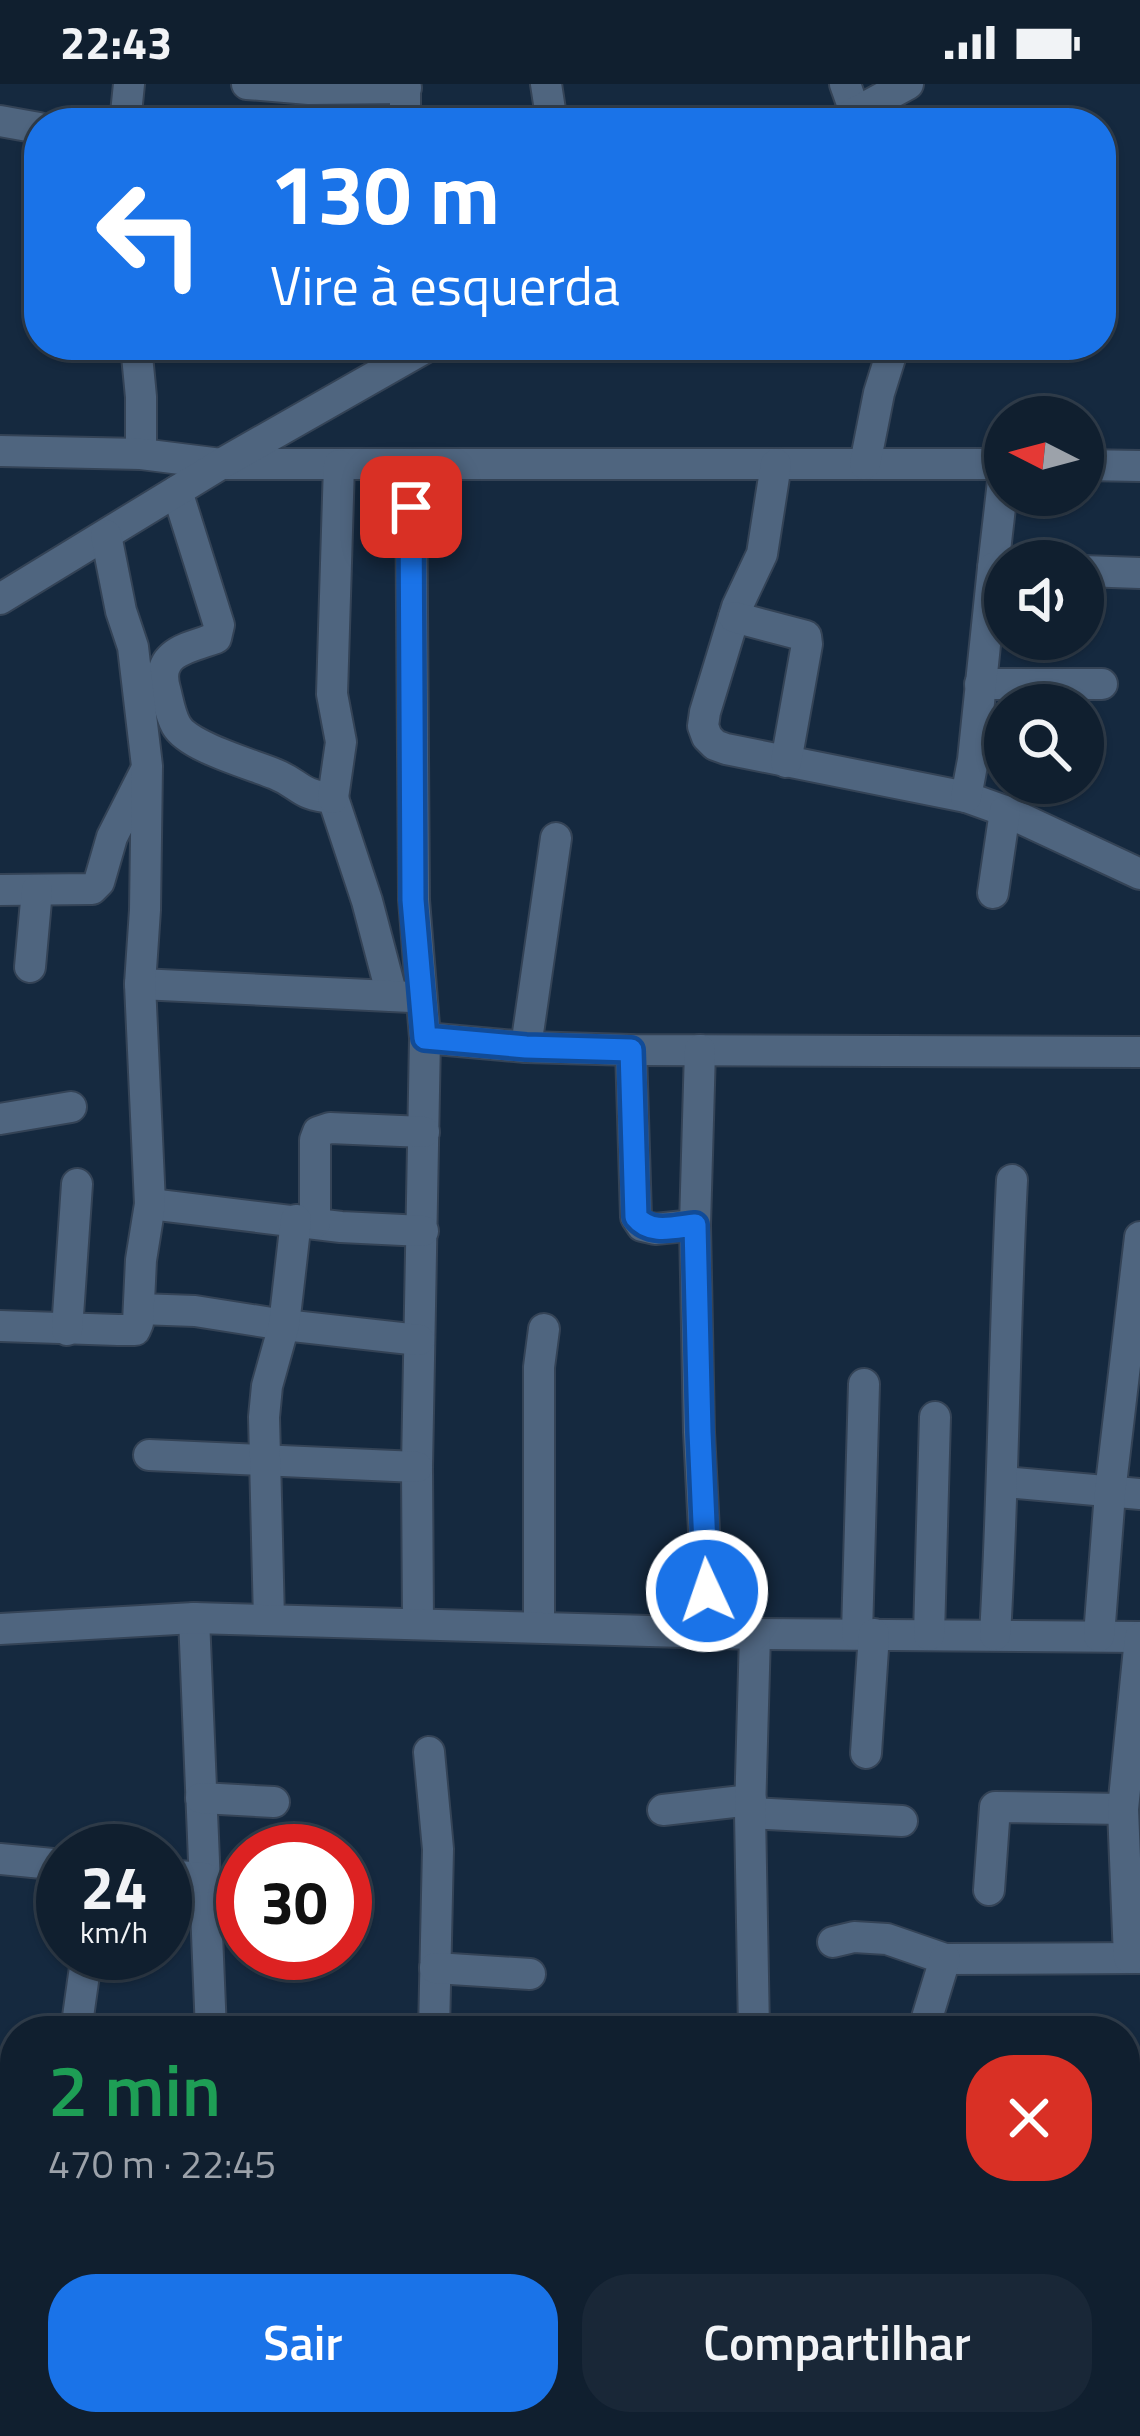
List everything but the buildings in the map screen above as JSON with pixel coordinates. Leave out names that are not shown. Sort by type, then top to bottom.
[{"type":"street","points":[[247,84],[309,89],[405,86]]},
{"type":"street","points":[[845,106],[908,84]]},
{"type":"street","points":[[137,360],[141,454]]},
{"type":"street","points":[[0,599],[220,464],[404,360]]},
{"type":"street","points":[[865,464],[889,360]]},
{"type":"street","points":[[0,451],[141,454],[220,464],[984,464]]},
{"type":"street","points":[[407,997],[413,900],[411,464]]},
{"type":"street","points":[[776,464],[762,554],[734,617],[705,712],[706,737],[715,746],[967,797],[1140,874]]},
{"type":"street","points":[[339,465],[332,694],[341,742],[334,798],[367,902],[425,1038],[418,1624]]},
{"type":"street","points":[[1104,465],[1140,466]]},
{"type":"street","points":[[177,491],[219,625],[216,638],[169,658],[163,667],[175,724],[203,745],[280,776],[311,796],[334,798]]},
{"type":"street","points":[[0,1326],[135,1330],[140,1309],[149,1204],[140,984],[146,910],[147,766],[133,647],[106,535]]},
{"type":"street","points":[[1104,572],[1140,573]]},
{"type":"street","points":[[734,617],[806,636],[786,762]]},
{"type":"street","points":[[967,797],[984,660]]},
{"type":"street","points":[[0,890],[92,889],[99,883],[112,837],[147,766]]},
{"type":"street","points":[[993,893],[1005,812]]},
{"type":"street","points":[[526,1047],[556,838]]},
{"type":"street","points":[[30,967],[37,890]]},
{"type":"street","points":[[140,984],[407,997]]},
{"type":"street","points":[[425,1038],[631,1050],[1140,1052]]},
{"type":"street","points":[[631,1050],[636,1217],[643,1226],[655,1229],[695,1225]]},
{"type":"street","points":[[700,1050],[695,1225],[709,1631]]},
{"type":"street","points":[[0,1119],[71,1107]]},
{"type":"street","points":[[269,1620],[264,1417],[306,1222],[315,1140],[318,1132],[330,1128],[424,1132]]},
{"type":"street","points":[[995,1635],[1012,1180]]},
{"type":"street","points":[[67,1330],[77,1184]]},
{"type":"street","points":[[149,1204],[423,1231]]},
{"type":"street","points":[[1100,1636],[1125,1493],[1140,1238]]},
{"type":"street","points":[[140,1309],[195,1311],[419,1340]]},
{"type":"street","points":[[539,1627],[539,1367],[544,1329]]},
{"type":"street","points":[[864,1384],[866,1753]]},
{"type":"street","points":[[929,1634],[935,1417]]},
{"type":"street","points":[[148,1455],[417,1467]]},
{"type":"street","points":[[1004,1482],[1125,1493]]},
{"type":"street","points":[[194,1618],[210,2016]]},
{"type":"street","points":[[0,1629],[194,1618],[755,1634],[1140,1638],[1123,1809],[1134,1958],[945,1960],[887,1939],[854,1936],[833,1942]]},
{"type":"street","points":[[754,2016],[750,1806],[755,1634]]},
{"type":"street","points":[[429,1752],[438,1849],[434,2016]]},
{"type":"street","points":[[201,1798],[274,1802]]},
{"type":"street","points":[[663,1810],[750,1806],[902,1821]]},
{"type":"street","points":[[989,1890],[994,1807],[1123,1809]]},
{"type":"street","points":[[0,1858],[36,1862]]},
{"type":"street","points":[[192,1877],[204,1878]]},
{"type":"street","points":[[928,2016],[945,1960]]},
{"type":"street","points":[[435,1968],[530,1974]]},
{"type":"street","points":[[78,2016],[83,1980]]},
{"type":"route","points":[[411,507],[413,900],[425,1038],[631,1050],[636,1217],[643,1226],[655,1229],[695,1225],[707,1591]]}]
